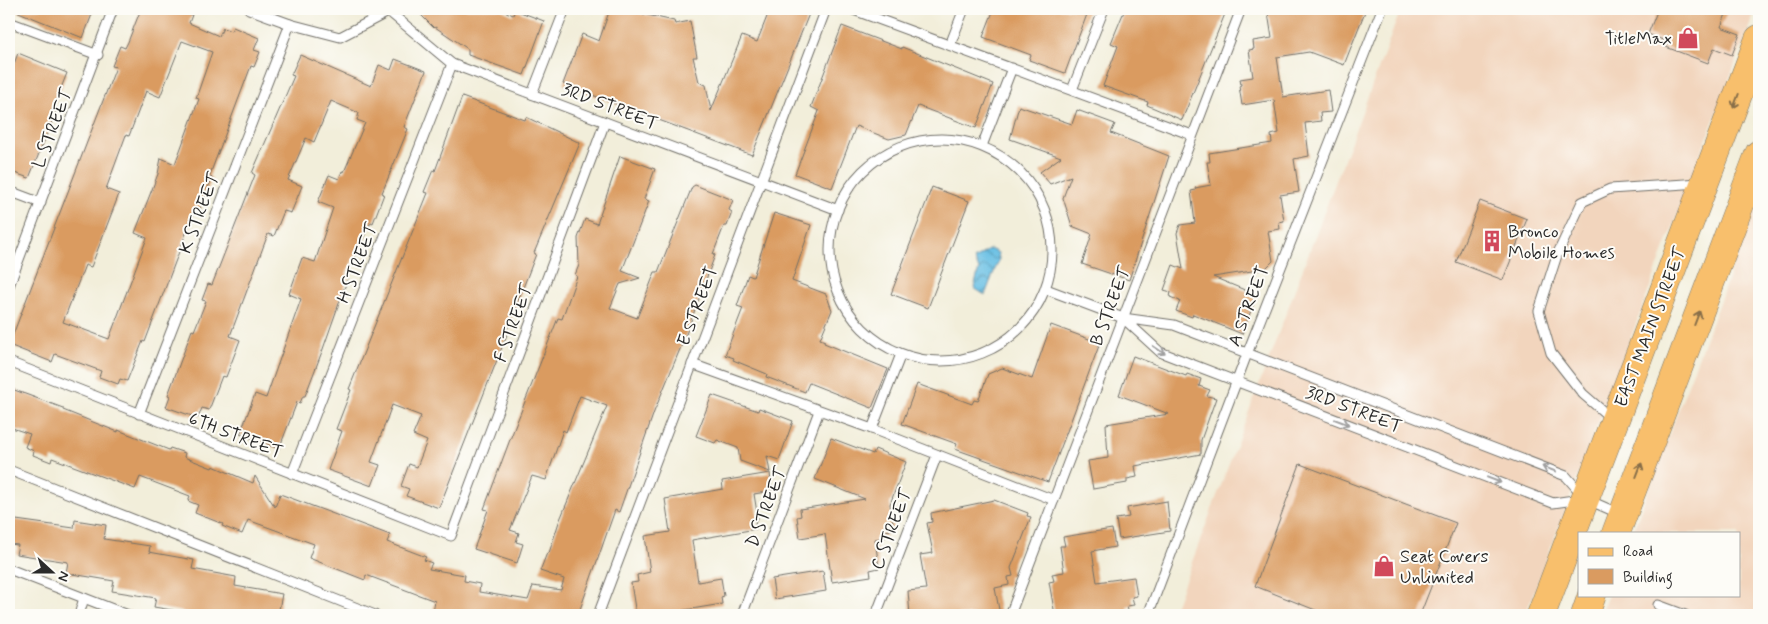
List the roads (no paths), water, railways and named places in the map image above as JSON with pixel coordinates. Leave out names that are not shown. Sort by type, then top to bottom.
[{"type":"main road","name":"EAST MAIN STREET","points":[[1542,615],[1759,39]]},
{"type":"main road","points":[[1619,524],[1759,154]]},
{"type":"main road","points":[[1585,615],[1592,596]]},
{"type":"lane","name":"L STREET","points":[[9,286],[98,54],[113,9]]},
{"type":"lane","points":[[249,9],[290,24],[340,37],[387,10]]},
{"type":"lane","points":[[532,94],[565,9]]},
{"type":"lane","name":"E STREET","points":[[598,615],[826,9]]},
{"type":"lane","points":[[851,9],[1192,135]]},
{"type":"lane","points":[[950,45],[964,9]]},
{"type":"lane","points":[[1072,90],[1104,9]]},
{"type":"lane","name":"B STREET","points":[[1010,615],[1241,9]]},
{"type":"lane","name":"A STREET","points":[[1148,615],[1247,354],[1382,9]]},
{"type":"lane","name":"3RD STREET","points":[[387,10],[452,64],[838,210]]},
{"type":"lane","points":[[9,22],[98,54]]},
{"type":"lane","name":"K STREET","points":[[139,414],[290,24]]},
{"type":"lane","name":"H STREET","points":[[292,474],[452,64]]},
{"type":"lane","points":[[982,146],[1012,68]]},
{"type":"lane","name":"F STREET","points":[[451,536],[605,122]]},
{"type":"lane","points":[[948,138],[982,146],[1011,163],[1035,189],[1049,220],[1053,255],[1046,289],[1028,320],[1002,344],[970,358],[935,362],[901,354],[871,337],[847,311],[834,279],[830,244],[838,210],[855,180],[881,156],[913,142],[948,138]]},
{"type":"lane","points":[[1615,421],[1583,394],[1551,353],[1539,311],[1557,255],[1582,202],[1610,189],[1705,183]]},
{"type":"lane","points":[[9,191],[41,203]]},
{"type":"lane","name":"3RD STREET","points":[[1046,289],[1123,318],[1174,325],[1566,476],[1586,499],[1619,524]]},
{"type":"lane","name":"3RD STREET","points":[[1123,318],[1160,352],[1553,503],[1586,499]]},
{"type":"lane","points":[[872,429],[901,354]]},
{"type":"lane","name":"6TH STREET","points":[[9,362],[451,536]]},
{"type":"lane","points":[[692,364],[872,429],[1054,500]]},
{"type":"lane","name":"D STREET","points":[[742,615],[820,411]]},
{"type":"lane","name":"C STREET","points":[[876,615],[937,454]]},
{"type":"lane","points":[[9,470],[375,615]]},
{"type":"lane","points":[[9,569],[128,615]]},
{"type":"lane","points":[[78,615],[84,598]]},
{"type":"lane","points":[[1658,605],[1684,615]]},
{"type":"water","points":[[990,249],[998,253],[999,259],[985,295],[974,288],[979,269],[974,259]]},
{"type":"place","name":"TitleMax","points":[[1688,38]]},
{"type":"place","name":"Bronco Mobile Homes","points":[[1492,241]]},
{"type":"place","name":"Seat Covers Unlimited","points":[[1384,566]]}]
